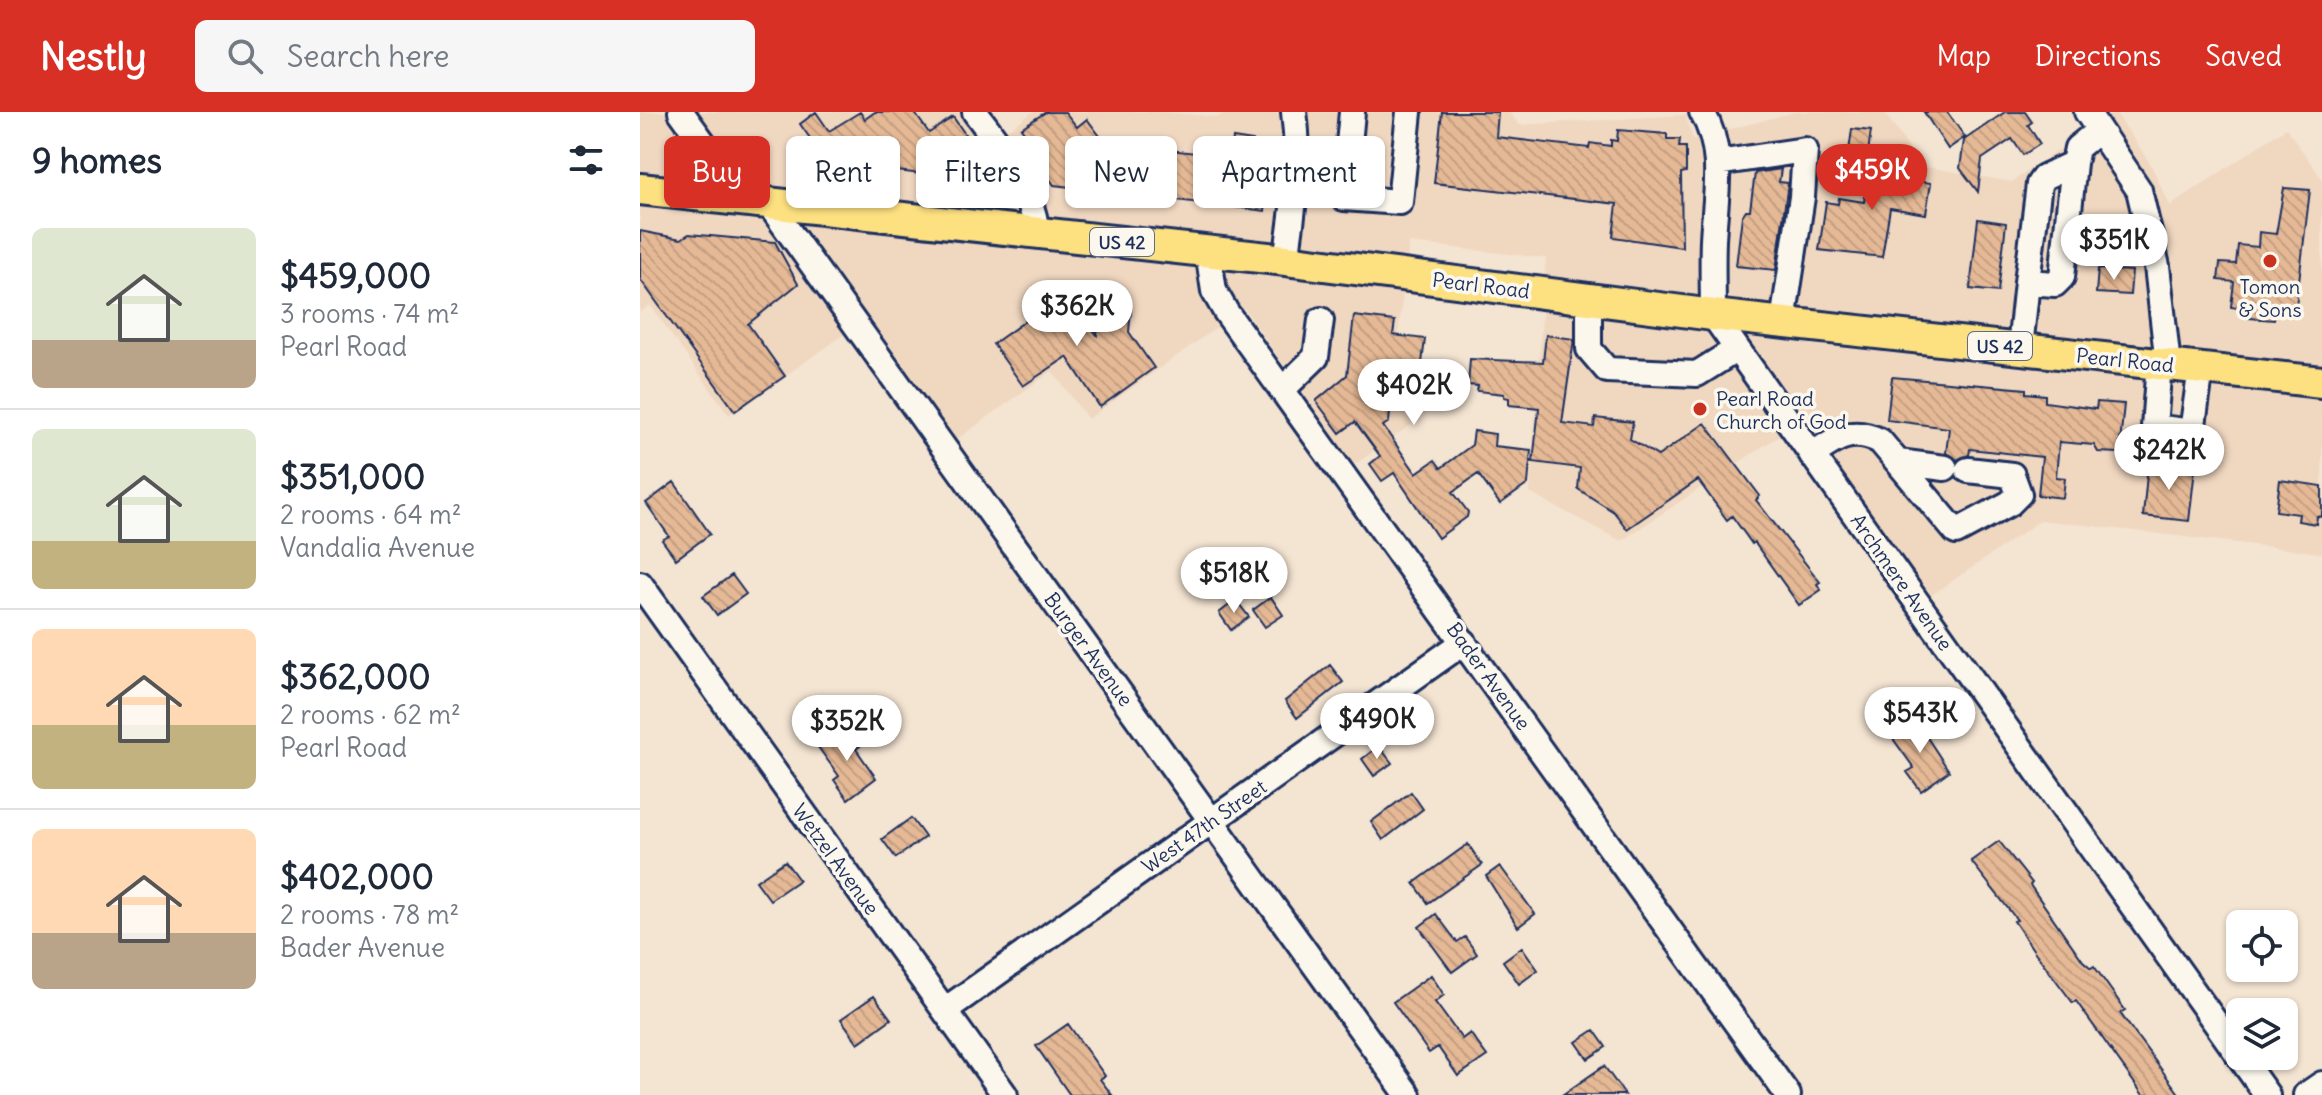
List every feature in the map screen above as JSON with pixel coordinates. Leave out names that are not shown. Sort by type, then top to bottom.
[{"type":"main road","name":"Pearl Road","points":[[640,189],[664,192]]},
{"type":"main road","name":"Pearl Road","points":[[770,204],[1208,251],[1713,315],[2322,382]]},
{"type":"street","name":"Burger Avenue","points":[[681,112],[701,136]]},
{"type":"street","points":[[975,112],[1022,177],[1032,202],[1037,232]]},
{"type":"street","points":[[1286,260],[1297,185],[1299,145],[1294,112]]},
{"type":"street","points":[[1352,112],[1344,198],[1400,202],[1409,112]]},
{"type":"street","points":[[1702,112],[1711,127],[1717,163],[1713,315]]},
{"type":"street","points":[[2027,282],[2055,284],[2062,277],[2074,163],[2077,148],[2093,121],[2139,190],[2157,266],[2164,364],[2154,427],[2192,432],[2201,368]]},
{"type":"street","points":[[1717,163],[1805,150],[1802,197],[1783,322]]},
{"type":"street","points":[[2020,348],[2039,184],[2044,177],[2074,163]]},
{"type":"street","name":"Burger Avenue","points":[[762,208],[1212,820],[1408,1095]]},
{"type":"street","name":"Bader Avenue","points":[[1208,251],[1214,291],[1282,390],[1788,1095]]},
{"type":"street","points":[[1589,299],[1589,349],[1607,370],[1697,374],[1737,349]]},
{"type":"street","name":"Archmere Avenue","points":[[1713,315],[2267,1095]]},
{"type":"street","points":[[1282,390],[1316,357],[1321,320]]},
{"type":"street","points":[[1812,455],[1842,436],[1865,434],[1880,441],[1956,532],[2010,503],[2020,488],[2012,475],[1898,462]]},
{"type":"street","name":"Wetzel Avenue","points":[[640,584],[1005,1095]]},
{"type":"street","name":"West 47th Street","points":[[945,1010],[1464,642]]},
{"type":"street","points":[[2306,1095],[2322,1084]]},
{"type":"shaded area","points":[[640,112],[991,112],[1005,132],[1033,112],[1163,112],[1218,117],[1226,112],[1509,112],[1519,125],[1685,115],[1693,139],[1796,112],[1884,112],[1921,166],[2012,182],[2115,112],[2150,163],[2170,206],[2286,128],[2322,179],[2322,553],[2041,520],[1907,612],[1780,435],[1621,541],[1530,493],[1546,258],[1409,243],[1391,395],[1412,424],[1354,465],[1244,308],[1088,419],[1052,371],[956,440],[869,317],[729,415],[650,305],[640,312]]},
{"type":"building","points":[[816,112],[829,131],[860,112],[865,119],[875,112],[914,112],[929,133],[953,117],[966,136],[916,136],[916,173],[900,171],[900,136],[808,136],[800,124]]},
{"type":"building","points":[[1046,112],[1065,112],[1077,127],[1087,119],[1100,136],[1065,136],[1065,186],[1054,185],[1049,178],[1049,136],[1020,136],[1024,132],[1021,128]]},
{"type":"building","points":[[1442,112],[1498,112],[1496,137],[1589,148],[1590,143],[1611,146],[1611,140],[1617,141],[1618,130],[1667,134],[1667,139],[1680,139],[1679,147],[1686,147],[1686,172],[1681,173],[1682,247],[1613,237],[1617,204],[1434,183]]},
{"type":"building","points":[[1924,112],[1947,112],[1965,137],[1948,149]]},
{"type":"building","points":[[2005,112],[2025,112],[2032,122],[2028,125],[2040,144],[2023,155],[2012,139],[1982,159],[1978,192],[1960,168],[1964,140]]},
{"type":"building","points":[[1852,129],[1871,131],[1868,153],[1849,151]]},
{"type":"building","points":[[1177,151],[1193,153],[1193,202],[1177,200]]},
{"type":"building","points":[[1881,152],[1901,153],[1898,178],[1931,183],[1926,214],[1890,208],[1882,257],[1819,250],[1826,202],[1838,204],[1839,198],[1864,202],[1866,190],[1877,192]]},
{"type":"building","points":[[1781,169],[1779,182],[1788,183],[1776,270],[1736,266],[1742,216],[1750,210],[1755,173]]},
{"type":"building","points":[[2284,188],[2310,190],[2295,314],[2275,314],[2274,320],[2250,318],[2251,310],[2231,307],[2234,282],[2218,280],[2220,263],[2236,264],[2238,245],[2258,247],[2259,232],[2276,234]]},
{"type":"building","points":[[1978,219],[2006,223],[1998,292],[1970,289]]},
{"type":"building","points":[[2096,221],[2115,224],[2112,240],[2094,237]]},
{"type":"building","points":[[640,231],[681,239],[689,234],[775,242],[798,284],[748,324],[785,376],[735,411],[640,279]]},
{"type":"building","points":[[2098,269],[2132,271],[2130,295],[2096,293]]},
{"type":"building","points":[[1066,292],[1097,335],[1101,309],[1131,310],[1129,332],[1154,368],[1100,407],[1067,357],[1023,386],[993,344]]},
{"type":"building","points":[[1354,316],[1395,321],[1393,335],[1425,339],[1418,395],[1392,393],[1389,422],[1383,426],[1416,473],[1435,460],[1441,468],[1472,445],[1474,431],[1495,434],[1494,446],[1531,450],[1528,484],[1500,504],[1478,474],[1453,492],[1468,512],[1467,517],[1438,538],[1394,473],[1382,481],[1370,464],[1380,456],[1355,422],[1340,433],[1316,401],[1347,375]]},
{"type":"building","points":[[1546,335],[1574,339],[1562,423],[1594,427],[1595,418],[1633,422],[1630,439],[1658,456],[1705,423],[1760,496],[1756,500],[1820,582],[1817,584],[1821,590],[1799,605],[1754,542],[1752,544],[1732,516],[1727,520],[1698,480],[1627,529],[1614,512],[1578,489],[1580,468],[1533,462],[1539,408],[1509,405],[1509,398],[1504,394],[1477,391],[1478,386],[1468,385],[1470,359],[1543,362]]},
{"type":"building","points":[[1892,377],[2026,389],[2026,393],[2045,395],[2045,402],[2096,409],[2097,402],[2124,404],[2119,453],[2098,452],[2094,445],[2059,442],[2056,477],[2065,478],[2063,498],[2038,495],[2042,457],[1970,449],[1969,455],[1957,460],[1946,453],[1949,428],[1887,420]]},
{"type":"building","points":[[2148,464],[2195,469],[2189,521],[2143,516]]},
{"type":"building","points":[[2280,480],[2322,486],[2322,517],[2317,516],[2316,524],[2298,521],[2299,514],[2276,511]]},
{"type":"building","points":[[674,482],[710,534],[676,559],[662,540],[669,536],[646,503]]},
{"type":"building","points":[[732,575],[746,594],[717,615],[703,596]]},
{"type":"building","points":[[1271,597],[1283,615],[1265,627],[1253,610]]},
{"type":"building","points":[[1236,600],[1249,617],[1231,630],[1219,613]]},
{"type":"building","points":[[1330,665],[1343,682],[1297,718],[1285,701]]},
{"type":"building","points":[[1915,719],[1949,771],[1921,791],[1907,772],[1914,768],[1891,736]]},
{"type":"building","points":[[846,727],[860,746],[856,749],[876,778],[848,799],[834,780],[839,776],[818,747]]},
{"type":"building","points":[[1379,746],[1392,763],[1374,776],[1362,759]]},
{"type":"building","points":[[1411,792],[1423,809],[1383,840],[1371,822]]},
{"type":"building","points":[[911,818],[925,837],[896,858],[882,839]]},
{"type":"building","points":[[1999,841],[2032,883],[2030,885],[2083,961],[2091,968],[2094,966],[2125,1010],[2120,1013],[2180,1095],[2143,1095],[2076,1001],[2073,1003],[2034,951],[2014,921],[2017,920],[1971,861]]},
{"type":"building","points":[[1468,844],[1482,865],[1428,903],[1414,883]]},
{"type":"building","points":[[785,861],[799,880],[770,900],[756,881]]},
{"type":"building","points":[[1500,866],[1535,914],[1518,927],[1486,876]]},
{"type":"building","points":[[1436,914],[1457,942],[1465,937],[1477,954],[1452,972],[1419,927]]},
{"type":"building","points":[[1522,947],[1538,970],[1519,984],[1503,961]]},
{"type":"building","points":[[1431,975],[1444,995],[1435,1002],[1462,1039],[1470,1033],[1487,1056],[1458,1076],[1438,1047],[1429,1053],[1393,1002]]},
{"type":"building","points":[[874,996],[891,1019],[858,1043],[841,1019]]},
{"type":"building","points":[[1068,1024],[1105,1076],[1100,1079],[1112,1095],[1070,1095],[1036,1046]]},
{"type":"building","points":[[1594,1030],[1606,1047],[1588,1059],[1576,1042]]},
{"type":"building","points":[[1604,1066],[1625,1095],[1562,1095]]},
{"type":"place","name":"Tomon & Sons","points":[[2270,261]]},
{"type":"place","name":"Pearl Road Church of God","points":[[1700,409]]}]
